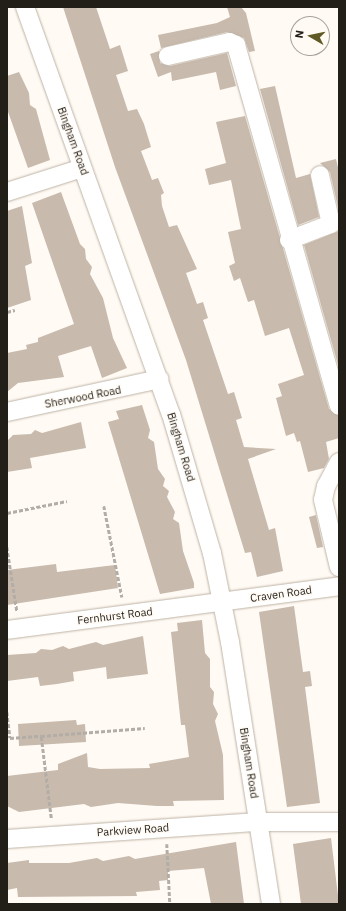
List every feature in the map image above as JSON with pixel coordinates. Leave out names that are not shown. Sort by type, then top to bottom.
[{"type":"street","name":"Bingham Road","points":[[25,7],[159,380],[223,602],[271,904]]},
{"type":"street","points":[[168,56],[229,42],[236,45],[289,240],[339,406]]},
{"type":"street","points":[[7,192],[82,168]]},
{"type":"street","points":[[289,240],[330,224],[320,175]]},
{"type":"street","name":"Sherwood Road","points":[[7,412],[159,380]]},
{"type":"street","points":[[339,462],[326,486],[323,500],[339,567]]},
{"type":"street","name":"Craven Road","points":[[223,602],[339,586]]},
{"type":"street","name":"Fernhurst Road","points":[[7,630],[223,602]]},
{"type":"street","name":"Parkview Road","points":[[7,839],[258,822],[339,822]]},
{"type":"path","points":[[7,312],[15,310]]},
{"type":"path","points":[[7,513],[66,501]]},
{"type":"path","points":[[104,506],[123,602]]},
{"type":"path","points":[[7,547],[18,615]]},
{"type":"path","points":[[7,712],[8,738],[145,728]]},
{"type":"path","points":[[42,736],[51,821]]},
{"type":"path","points":[[167,842],[170,904]]},
{"type":"building","points":[[63,7],[96,7],[110,49],[120,45],[128,71],[116,75],[128,111],[137,109],[144,124],[151,147],[141,151],[152,180],[158,178],[164,193],[161,195],[162,206],[169,227],[177,225],[197,269],[186,273],[197,304],[203,302],[208,318],[203,320],[228,394],[234,392],[242,418],[236,420],[244,447],[276,449],[248,459],[269,530],[275,528],[283,571],[257,577],[251,552],[245,553],[186,360],[115,167]]},
{"type":"building","points":[[227,7],[241,7],[246,13],[255,51],[249,52],[244,38],[227,32],[161,48],[158,35],[217,23],[230,17]]},
{"type":"building","points":[[159,51],[160,63],[170,66],[227,53],[236,86],[220,90],[216,72],[172,81],[171,72],[158,77],[150,54]]},
{"type":"building","points":[[19,72],[29,93],[30,105],[36,109],[50,160],[28,168],[7,109],[7,76]]},
{"type":"building","points":[[275,86],[296,178],[310,174],[319,217],[298,225],[260,89]]},
{"type":"building","points":[[245,116],[329,409],[339,416],[339,438],[326,442],[329,459],[324,468],[308,472],[300,441],[297,442],[294,433],[286,436],[276,398],[282,396],[278,384],[304,375],[289,328],[265,336],[254,300],[248,302],[240,278],[234,281],[229,266],[235,263],[228,232],[241,229],[231,180],[209,185],[205,169],[226,163],[216,122]]},
{"type":"building","points":[[336,159],[339,172],[339,212],[330,172],[320,163]]},
{"type":"building","points":[[61,192],[80,244],[85,249],[86,259],[92,267],[90,274],[103,298],[113,338],[127,368],[102,378],[91,346],[58,356],[64,377],[18,383],[7,392],[7,353],[27,349],[26,345],[38,342],[38,338],[74,324],[32,203]]},
{"type":"building","points":[[22,206],[32,263],[25,266],[31,300],[7,308],[7,211]]},
{"type":"building","points":[[339,231],[339,368],[304,245]]},
{"type":"building","points":[[142,405],[150,430],[148,438],[154,442],[158,469],[165,479],[163,486],[169,491],[167,497],[175,512],[173,519],[179,523],[183,551],[194,583],[194,588],[160,594],[108,422],[119,419],[116,411]]},
{"type":"building","points":[[81,422],[86,448],[30,458],[32,468],[7,472],[7,441],[13,435],[31,434],[35,430],[42,433]]},
{"type":"building","points":[[316,515],[323,547],[317,548],[309,517]]},
{"type":"building","points":[[56,564],[57,572],[115,565],[118,588],[7,605],[7,570]]},
{"type":"building","points":[[294,606],[303,672],[310,671],[312,686],[305,687],[320,803],[287,807],[259,612]]},
{"type":"building","points":[[202,620],[205,653],[210,659],[210,687],[214,692],[213,704],[218,714],[215,721],[223,755],[224,800],[173,801],[174,806],[118,803],[91,807],[84,804],[19,812],[7,806],[7,776],[58,770],[58,764],[87,753],[88,767],[100,769],[150,768],[149,764],[189,757],[185,725],[181,725],[171,632],[178,631],[177,623]]},
{"type":"building","points":[[143,636],[148,674],[107,679],[106,667],[73,672],[74,681],[57,684],[40,686],[38,677],[7,681],[7,655],[36,653],[41,649],[52,650],[63,646],[69,649],[96,642],[103,645]]},
{"type":"building","points":[[76,720],[77,725],[85,724],[86,742],[19,746],[18,724]]},
{"type":"building","points":[[331,838],[339,904],[301,904],[293,844]]},
{"type":"building","points":[[236,842],[244,904],[211,904],[204,868],[168,871],[168,880],[159,881],[160,890],[136,892],[137,896],[18,897],[17,888],[7,890],[7,863],[29,860],[29,863],[69,863],[97,858],[103,861],[129,856],[135,859]]}]
